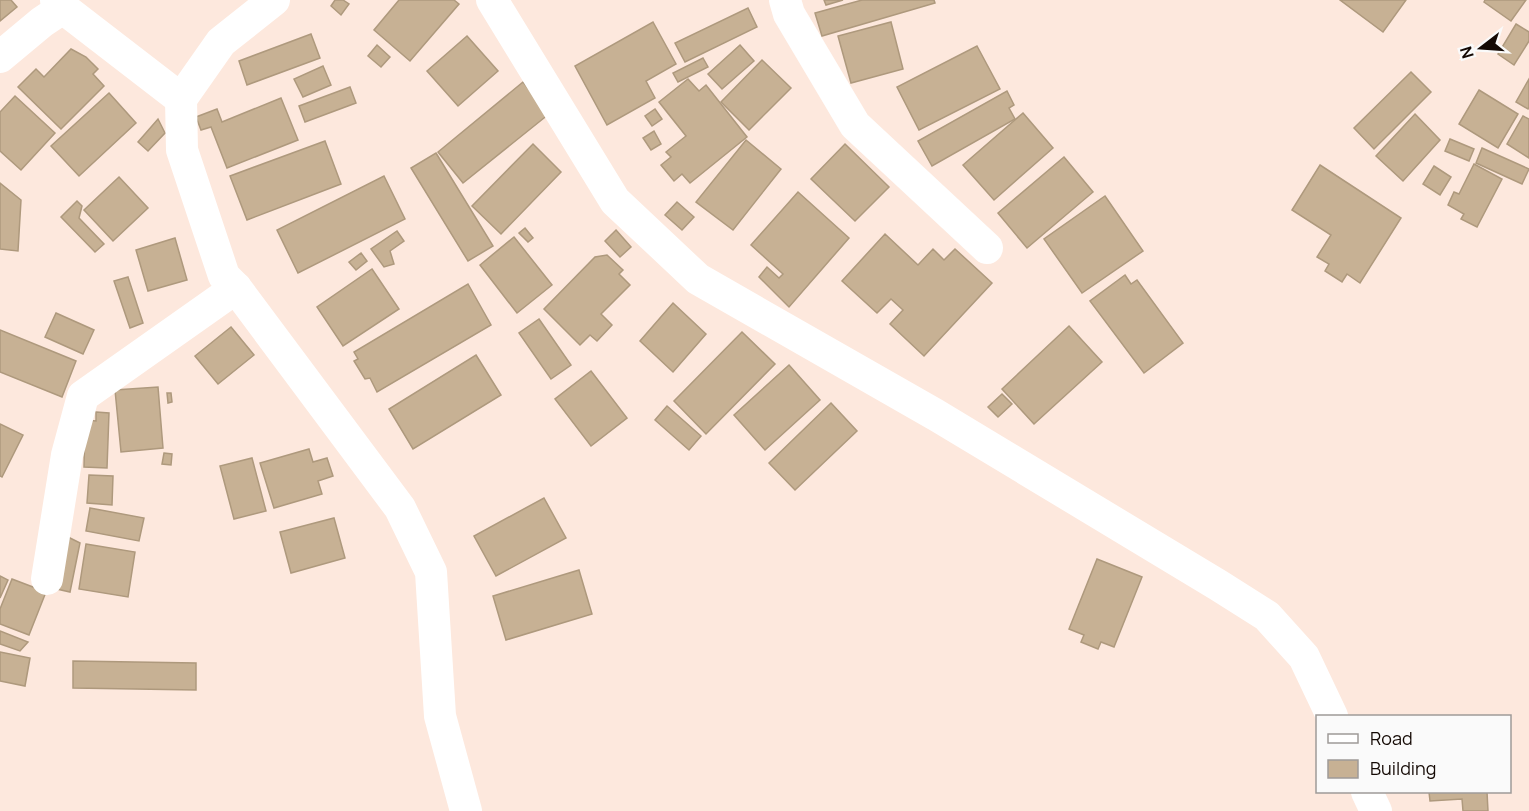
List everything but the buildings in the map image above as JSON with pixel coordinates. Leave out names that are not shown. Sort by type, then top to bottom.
[{"type":"street","points":[[274,0],[221,42],[181,99],[182,150],[224,276],[236,288],[400,508],[431,572],[440,716],[466,811]]},
{"type":"street","points":[[492,0],[615,201],[698,279],[936,415],[1266,616],[1305,657],[1331,715]]},
{"type":"street","points":[[785,0],[789,14],[855,125],[987,248]]},
{"type":"street","points":[[0,57],[60,4],[181,99]]},
{"type":"street","points":[[47,579],[67,455],[83,396],[236,288]]},
{"type":"street","points":[[1367,793],[1376,811]]}]
